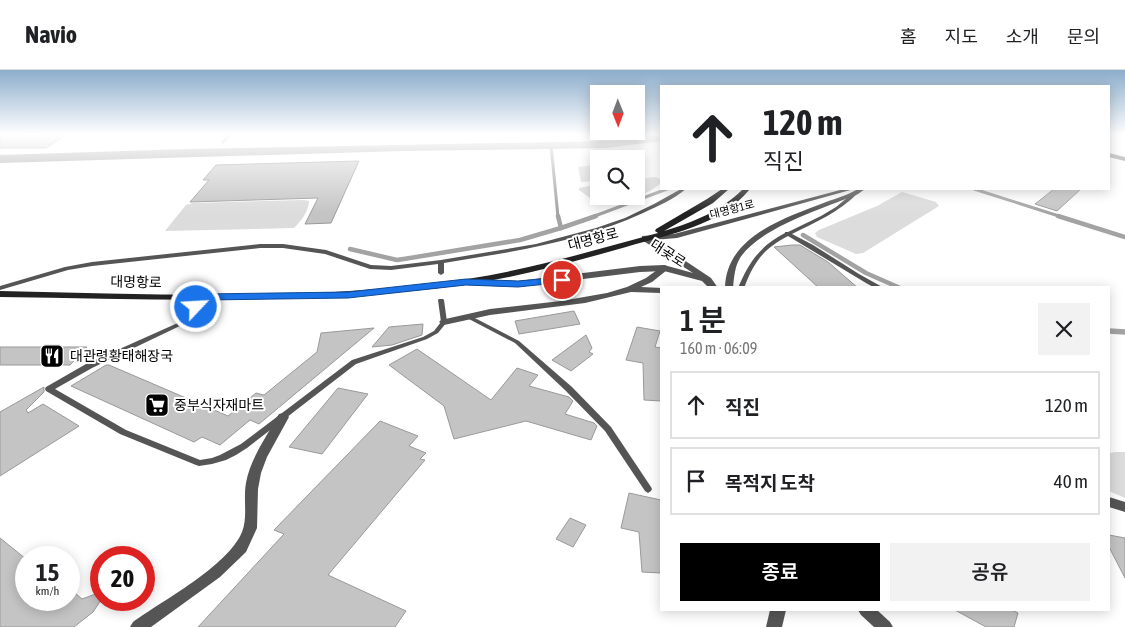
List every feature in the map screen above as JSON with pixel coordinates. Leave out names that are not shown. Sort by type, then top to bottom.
[{"type":"main road","name":"대명항로","points":[[646,238],[710,201],[725,190]]},
{"type":"main road","name":"대명항로","points":[[10,294],[204,297],[348,295],[466,282],[573,259],[695,224],[720,211],[745,190]]},
{"type":"street","name":"대명항1로","points":[[646,238],[674,236],[857,190]]},
{"type":"street","points":[[729,286],[729,274],[738,254],[754,239],[776,226],[857,190]]},
{"type":"street","name":"대곶로","points":[[646,238],[708,280],[712,286]]},
{"type":"street","points":[[444,322],[494,311],[598,298],[628,290],[651,280],[664,268]]},
{"type":"street","points":[[466,282],[518,284],[630,270],[664,268],[708,280]]},
{"type":"street","points":[[628,290],[660,290]]},
{"type":"street","name":"대명항로","points":[[0,295],[10,294]]},
{"type":"street","points":[[138,627],[192,589],[239,550],[252,523],[252,483],[257,467],[283,417]]},
{"type":"street","points":[[1110,502],[1125,507]]},
{"type":"street","points":[[774,627],[778,611]]},
{"type":"street","points":[[867,611],[885,627]]},
{"type":"lane","name":"대명항로","points":[[0,288],[67,268],[234,247],[283,246],[306,249],[326,252],[364,266],[380,268],[441,262],[539,245],[614,225],[661,204],[682,190]]},
{"type":"lane","points":[[742,286],[745,275],[764,249],[777,238],[837,208],[857,190]]},
{"type":"lane","points":[[787,233],[877,286]]},
{"type":"lane","points":[[441,262],[441,272]]},
{"type":"lane","points":[[204,297],[182,323],[88,366],[49,389],[124,432],[199,464],[212,462],[228,457],[354,362],[425,338],[436,332],[444,322],[441,300]]},
{"type":"lane","points":[[469,317],[517,342],[570,389],[608,429],[648,489]]},
{"type":"shaded area","points":[[0,161],[67,161],[0,163]]},
{"type":"shaded area","points":[[590,165],[590,182],[581,182],[578,167]]},
{"type":"shaded area","points":[[656,177],[660,179],[660,184],[645,193],[645,178]]},
{"type":"shaded area","points":[[590,186],[590,198],[579,190],[579,188]]},
{"type":"shaded area","points":[[902,192],[936,202],[939,206],[863,253],[856,254],[817,237],[815,233],[877,206]]},
{"type":"shaded area","points":[[309,201],[308,208],[294,228],[165,231],[186,205],[193,203]]},
{"type":"shaded area","points":[[1125,452],[1125,498],[1110,491],[1110,453]]},
{"type":"building","points":[[359,161],[331,223],[305,224],[318,198],[190,202],[209,180],[203,180],[216,165]]},
{"type":"building","points":[[1053,190],[1080,190],[1057,211],[1035,204]]},
{"type":"building","points":[[800,245],[828,262],[856,286],[817,286],[774,247]]},
{"type":"building","points":[[574,311],[580,324],[519,334],[515,321]]},
{"type":"building","points":[[423,324],[422,335],[392,345],[372,347],[389,327]]},
{"type":"building","points":[[637,327],[660,331],[655,347],[660,348],[660,401],[644,400],[643,363],[626,360]]},
{"type":"building","name":"중부식자재마트","points":[[374,328],[259,424],[250,420],[220,445],[202,437],[194,442],[71,386],[109,365],[228,416],[256,393],[264,395],[317,352],[321,333]]},
{"type":"building","points":[[586,335],[592,348],[589,352],[593,354],[571,371],[552,360]]},
{"type":"building","name":"대관령황태해장국","points":[[0,347],[87,347],[70,365],[0,365]]},
{"type":"building","points":[[417,349],[491,400],[517,368],[538,375],[529,386],[569,397],[573,401],[565,414],[594,423],[597,426],[591,440],[526,421],[454,439],[444,406],[389,365]]},
{"type":"building","points":[[44,387],[44,392],[26,410],[28,413],[43,404],[79,426],[0,476],[0,412]]},
{"type":"building","points":[[338,388],[368,394],[322,454],[289,447]]},
{"type":"building","points":[[380,421],[418,436],[409,446],[426,453],[420,459],[425,460],[328,575],[406,611],[395,627],[198,627],[284,534],[274,530]]},
{"type":"building","points":[[629,493],[660,500],[660,573],[642,572],[639,532],[621,528]]},
{"type":"building","points":[[570,518],[586,525],[573,547],[556,539]]},
{"type":"building","points":[[1110,535],[1125,538],[1125,578],[1110,549]]},
{"type":"building","points":[[0,538],[15,550],[15,611],[80,611],[80,597],[82,599],[90,596],[90,611],[94,611],[74,627],[0,627]]},
{"type":"building","points":[[957,611],[1014,611],[1018,613],[1014,627],[986,627]]},
{"type":"waterway","points":[[553,161],[558,217]]},
{"type":"waterway","points":[[592,217],[664,190]]},
{"type":"waterway","points":[[977,190],[1062,217]]},
{"type":"waterway","points":[[558,216],[561,228]]},
{"type":"waterway","points":[[561,228],[596,216]]},
{"type":"waterway","points":[[1058,216],[1125,237]]},
{"type":"waterway","points":[[350,249],[397,260],[520,240],[561,228]]},
{"type":"waterway","points":[[803,235],[866,273],[895,286]]},
{"type":"waterway","points":[[1110,331],[1125,332]]},
{"type":"place","name":"대관령황태해장국","points":[[52,356]]},
{"type":"place","name":"중부식자재마트","points":[[157,405]]},
{"type":"route","points":[[196,307],[204,297],[348,295],[466,282],[518,284],[562,280]]}]
